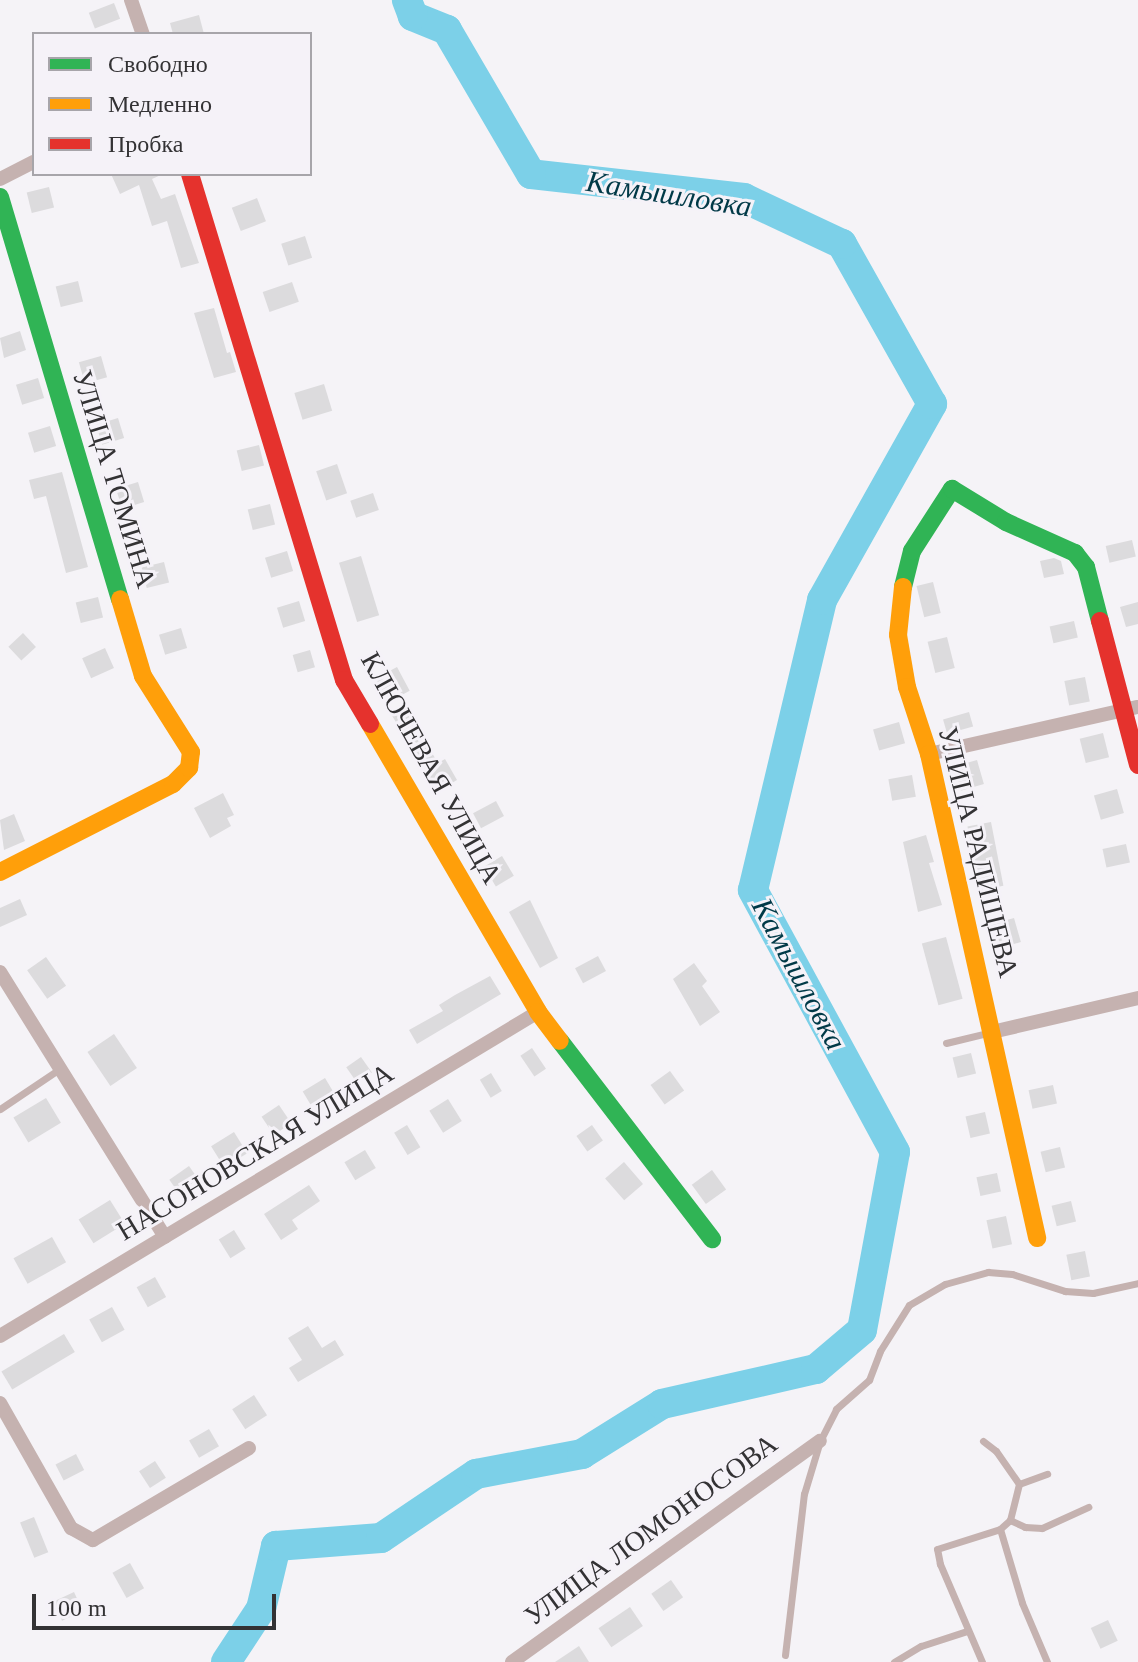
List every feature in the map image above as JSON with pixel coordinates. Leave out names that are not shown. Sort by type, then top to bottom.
[{"type":"street","points":[[131,0],[142,32]]},
{"type":"street","points":[[0,179],[32,163]]},
{"type":"street","name":"КЛЮЧЕВАЯ УЛИЦА","points":[[191,176],[344,680],[538,1012],[712,1239]]},
{"type":"street","name":"УЛИЦА ТОМИНА","points":[[0,197],[143,676],[183,734],[191,752],[189,768],[173,784],[0,872]]},
{"type":"street","name":"УЛИЦА РАДИЩЕВА","points":[[1037,1238],[929,754],[907,687],[898,635],[899,602],[912,551],[952,489],[1006,522],[1075,553],[1086,567],[1131,709]]},
{"type":"street","points":[[929,754],[1131,709],[1138,765]]},
{"type":"street","points":[[0,972],[58,1070],[165,1237]]},
{"type":"street","points":[[992,1032],[1138,998]]},
{"type":"street","name":"НАСОНОВСКАЯ УЛИЦА","points":[[0,1336],[538,1012]]},
{"type":"street","points":[[0,1403],[71,1528],[93,1540],[249,1448]]},
{"type":"street","name":"УЛИЦА ЛОМОНОСОВА","points":[[512,1662],[820,1441]]},
{"type":"lane","points":[[946,1043],[992,1032]]},
{"type":"lane","points":[[0,1109],[58,1070]]},
{"type":"lane","points":[[785,1655],[804,1494],[820,1441],[836,1409],[869,1380],[880,1351],[909,1305],[945,1284],[988,1272],[1012,1274],[1065,1291],[1093,1293],[1138,1283]]},
{"type":"lane","points":[[982,1662],[967,1631],[937,1549],[1000,1529],[1010,1520],[1019,1484],[996,1451],[983,1441]]},
{"type":"lane","points":[[1019,1484],[1047,1474]]},
{"type":"lane","points":[[1010,1520],[1025,1527],[1042,1528],[1055,1525],[1088,1507]]},
{"type":"lane","points":[[1000,1529],[1022,1603],[1047,1662]]},
{"type":"lane","points":[[894,1662],[921,1646],[967,1631]]},
{"type":"building","points":[[114,3],[120,19],[95,29],[89,13]]},
{"type":"building","points":[[199,15],[203,32],[172,32],[170,23]]},
{"type":"building","points":[[112,176],[159,176],[152,179],[161,199],[175,194],[199,263],[181,268],[167,221],[152,226],[139,185],[120,194]]},
{"type":"building","points":[[49,187],[54,207],[32,213],[27,193]]},
{"type":"building","points":[[257,198],[266,221],[241,231],[232,208]]},
{"type":"building","points":[[305,236],[312,258],[288,266],[281,244]]},
{"type":"building","points":[[78,281],[83,301],[61,307],[56,287]]},
{"type":"building","points":[[292,282],[299,302],[270,312],[263,292]]},
{"type":"building","points":[[214,308],[236,372],[214,378],[194,313]]},
{"type":"building","points":[[20,331],[26,350],[4,358],[0,338]]},
{"type":"building","points":[[101,356],[107,377],[85,383],[79,362]]},
{"type":"building","points":[[38,378],[44,398],[22,405],[16,385]]},
{"type":"building","points":[[324,384],[332,411],[303,420],[294,393]]},
{"type":"building","points":[[118,418],[124,438],[102,445],[96,425]]},
{"type":"building","points":[[50,426],[56,446],[34,453],[28,433]]},
{"type":"building","points":[[259,445],[264,465],[242,471],[237,451]]},
{"type":"building","points":[[337,464],[347,493],[326,500],[316,471]]},
{"type":"building","points":[[62,472],[88,567],[66,573],[46,496],[34,499],[29,480]]},
{"type":"building","points":[[138,482],[144,502],[122,509],[116,489]]},
{"type":"building","points":[[373,493],[379,510],[356,518],[350,501]]},
{"type":"building","points":[[270,504],[275,524],[253,530],[248,510]]},
{"type":"building","points":[[1132,540],[1136,557],[1110,563],[1106,546]]},
{"type":"building","points":[[287,551],[293,571],[271,578],[265,558]]},
{"type":"building","points":[[361,556],[379,615],[357,622],[339,563]]},
{"type":"building","points":[[1054,558],[1061,561],[1064,574],[1044,578],[1040,561]]},
{"type":"building","points":[[164,562],[169,582],[147,588],[142,568]]},
{"type":"building","points":[[933,582],[941,613],[924,617],[917,586]]},
{"type":"building","points":[[98,597],[103,617],[81,623],[76,603]]},
{"type":"building","points":[[299,601],[305,621],[283,628],[277,608]]},
{"type":"building","points":[[1138,602],[1138,624],[1126,627],[1120,607]]},
{"type":"building","points":[[1074,621],[1078,638],[1053,643],[1050,627]]},
{"type":"building","points":[[181,628],[187,648],[165,655],[159,635]]},
{"type":"building","points":[[23,633],[36,647],[21,661],[8,647]]},
{"type":"building","points":[[947,637],[955,668],[935,673],[928,642]]},
{"type":"building","points":[[105,648],[114,668],[91,678],[82,658]]},
{"type":"building","points":[[310,650],[315,667],[298,672],[293,655]]},
{"type":"building","points":[[397,667],[410,691],[388,702],[376,678]]},
{"type":"building","points":[[1085,677],[1090,702],[1069,706],[1064,681]]},
{"type":"building","points":[[404,706],[438,763],[445,759],[457,780],[438,791],[391,714]]},
{"type":"building","points":[[969,712],[973,726],[947,734],[943,719]]},
{"type":"building","points":[[899,722],[905,743],[879,751],[873,729]]},
{"type":"building","points":[[1103,733],[1109,757],[1086,763],[1080,739]]},
{"type":"building","points":[[977,760],[984,784],[961,791],[954,767]]},
{"type":"building","points":[[912,775],[916,797],[892,801],[888,779]]},
{"type":"building","points":[[1117,789],[1124,813],[1101,820],[1094,796]]},
{"type":"building","points":[[223,793],[234,815],[227,818],[231,826],[210,838],[194,808]]},
{"type":"building","points":[[496,801],[504,816],[481,828],[473,813]]},
{"type":"building","points":[[14,814],[25,841],[4,850],[0,820]]},
{"type":"building","points":[[991,822],[1003,886],[980,890],[967,827]]},
{"type":"building","points":[[926,835],[934,862],[929,863],[942,905],[918,912],[903,842]]},
{"type":"building","points":[[1126,844],[1130,863],[1106,868],[1103,849]]},
{"type":"building","points":[[502,856],[514,876],[496,887],[484,867]]},
{"type":"building","points":[[20,899],[27,915],[0,927],[0,908]]},
{"type":"building","points":[[530,900],[558,958],[540,968],[509,912]]},
{"type":"building","points":[[1014,918],[1021,942],[998,949],[991,925]]},
{"type":"building","points":[[946,937],[963,999],[938,1005],[922,943]]},
{"type":"building","points":[[598,956],[606,971],[583,983],[575,968]]},
{"type":"building","points":[[46,957],[66,986],[47,999],[27,970]]},
{"type":"building","points":[[694,963],[707,981],[702,986],[720,1012],[700,1026],[673,979]]},
{"type":"building","points":[[490,976],[501,994],[417,1044],[409,1030],[443,1011],[439,1005]]},
{"type":"building","points":[[114,1034],[137,1068],[110,1086],[87,1052]]},
{"type":"building","points":[[532,1048],[546,1069],[534,1077],[520,1056]]},
{"type":"building","points":[[971,1053],[976,1073],[958,1078],[953,1058]]},
{"type":"building","points":[[361,1057],[372,1073],[357,1083],[346,1067]]},
{"type":"building","points":[[670,1071],[684,1090],[665,1105],[651,1085]]},
{"type":"building","points":[[491,1073],[502,1091],[491,1098],[480,1080]]},
{"type":"building","points":[[325,1078],[336,1096],[314,1109],[303,1091]]},
{"type":"building","points":[[1053,1085],[1057,1104],[1032,1109],[1029,1090]]},
{"type":"building","points":[[46,1098],[61,1123],[28,1142],[13,1118]]},
{"type":"building","points":[[448,1099],[462,1121],[443,1133],[429,1111]]},
{"type":"building","points":[[279,1105],[291,1123],[274,1135],[262,1117]]},
{"type":"building","points":[[985,1112],[990,1133],[970,1138],[966,1116]]},
{"type":"building","points":[[407,1125],[420,1147],[408,1155],[394,1133]]},
{"type":"building","points":[[592,1125],[603,1141],[587,1151],[576,1136]]},
{"type":"building","points":[[234,1132],[247,1153],[224,1168],[211,1146]]},
{"type":"building","points":[[1060,1147],[1065,1167],[1046,1172],[1041,1152]]},
{"type":"building","points":[[365,1150],[376,1168],[355,1180],[344,1162]]},
{"type":"building","points":[[624,1162],[643,1184],[624,1200],[605,1178]]},
{"type":"building","points":[[189,1166],[198,1179],[179,1193],[169,1180]]},
{"type":"building","points":[[712,1170],[726,1189],[706,1204],[692,1185]]},
{"type":"building","points":[[997,1173],[1001,1192],[980,1196],[976,1177]]},
{"type":"building","points":[[309,1185],[320,1201],[292,1220],[298,1229],[281,1240],[264,1214]]},
{"type":"building","points":[[110,1200],[125,1224],[93,1243],[79,1220]]},
{"type":"building","points":[[1071,1201],[1076,1221],[1057,1226],[1052,1206]]},
{"type":"building","points":[[1006,1216],[1012,1244],[992,1249],[986,1220]]},
{"type":"building","points":[[234,1230],[246,1249],[230,1258],[219,1240]]},
{"type":"building","points":[[52,1237],[66,1262],[28,1284],[14,1258]]},
{"type":"building","points":[[1085,1251],[1090,1277],[1071,1280],[1066,1255]]},
{"type":"building","points":[[155,1277],[166,1297],[148,1307],[137,1287]]},
{"type":"building","points":[[112,1307],[125,1330],[102,1342],[89,1320]]},
{"type":"building","points":[[308,1326],[322,1348],[335,1340],[344,1355],[298,1382],[289,1368],[302,1360],[288,1338]]},
{"type":"building","points":[[64,1334],[75,1352],[12,1390],[1,1372]]},
{"type":"building","points":[[254,1395],[267,1415],[245,1429],[232,1409]]},
{"type":"building","points":[[209,1429],[219,1446],[199,1458],[189,1440]]},
{"type":"building","points":[[76,1454],[84,1470],[64,1480],[56,1464]]},
{"type":"building","points":[[155,1461],[166,1478],[150,1488],[139,1471]]},
{"type":"building","points":[[34,1517],[48,1552],[34,1558],[20,1523]]},
{"type":"building","points":[[130,1563],[144,1588],[127,1598],[113,1573]]},
{"type":"building","points":[[671,1580],[683,1597],[663,1611],[651,1594]]},
{"type":"building","points":[[74,1592],[83,1611],[62,1621],[53,1602]]},
{"type":"building","points":[[630,1607],[643,1626],[611,1647],[598,1628]]},
{"type":"building","points":[[1108,1620],[1118,1641],[1101,1649],[1091,1628]]},
{"type":"building","points":[[579,1646],[589,1662],[555,1662]]},
{"type":"waterway","name":"Камышловка","points":[[226,1662],[261,1609],[276,1546],[381,1538],[476,1474],[582,1454],[662,1404],[816,1369],[862,1330],[895,1152],[753,890],[822,600],[932,404],[842,244],[744,198],[531,174],[447,30],[413,16],[407,0]]},
{"type":"traffic: fast","points":[[0,197],[120,599]]},
{"type":"traffic: fast","points":[[903,587],[912,551],[952,489],[1006,522],[1075,553],[1086,567],[1100,621]]},
{"type":"traffic: fast","points":[[560,1041],[712,1239]]},
{"type":"traffic: slow","points":[[903,587],[898,635],[907,687],[929,754],[1037,1238]]},
{"type":"traffic: slow","points":[[0,872],[173,784],[189,768],[191,752],[143,676],[120,599]]},
{"type":"traffic: slow","points":[[370,724],[538,1012],[560,1041]]},
{"type":"traffic: jam","points":[[191,176],[344,680],[370,724]]},
{"type":"traffic: jam","points":[[1100,621],[1138,765]]}]
